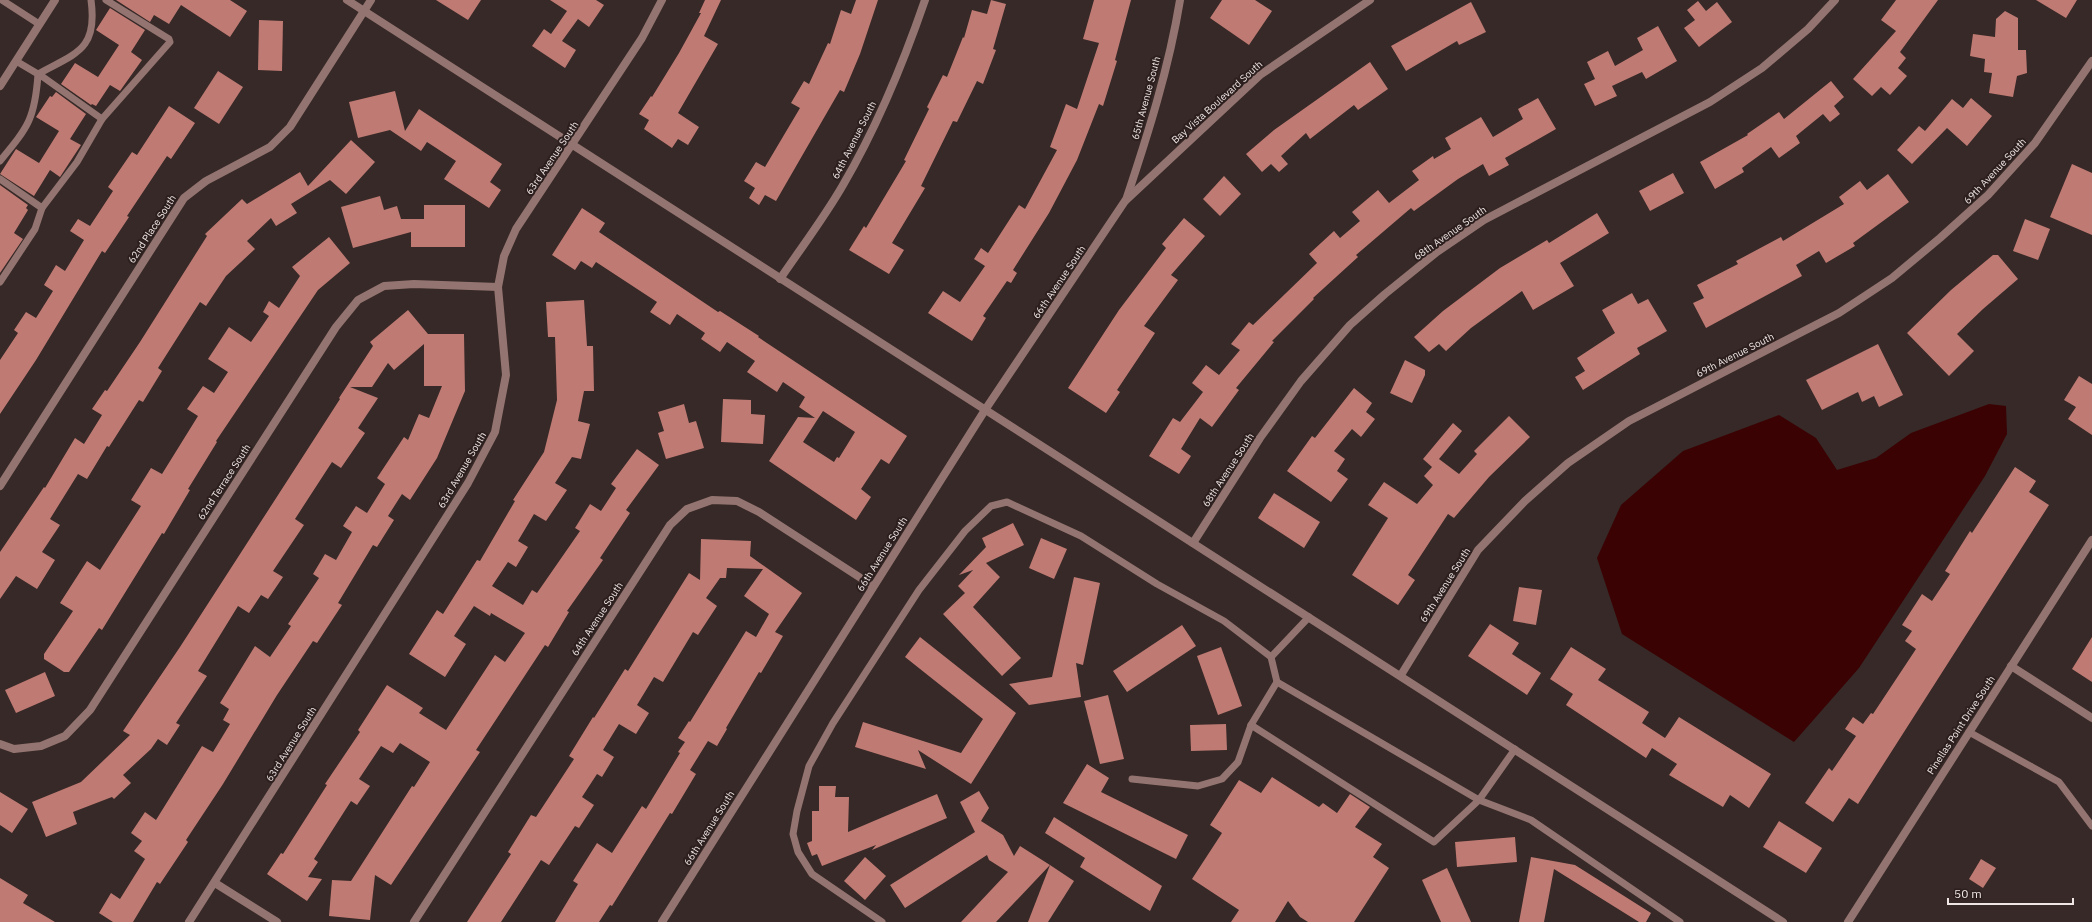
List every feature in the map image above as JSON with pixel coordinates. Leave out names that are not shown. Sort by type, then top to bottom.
[{"type":"street","points":[[0,86],[55,0]]},
{"type":"street","points":[[347,0],[780,279],[1401,675],[1783,922]]},
{"type":"street","name":"62nd Place South","points":[[0,486],[184,198],[206,181],[270,147],[290,127],[371,0]]},
{"type":"street","name":"63rd Avenue South","points":[[189,922],[468,483],[495,432],[506,375],[498,287],[504,256],[516,229],[642,38],[662,0]]},
{"type":"street","name":"64th Avenue South","points":[[780,279],[843,186],[880,114],[910,44],[925,0]]},
{"type":"street","name":"65th Avenue South","points":[[1125,201],[1149,130],[1176,26],[1180,0]]},
{"type":"street","name":"Bay Vista Boulevard South","points":[[1125,201],[1260,75],[1370,0]]},
{"type":"street","name":"68th Avenue South","points":[[1193,543],[1260,438],[1301,381],[1350,325],[1385,294],[1437,252],[1484,220],[1710,102],[1762,68],[1808,29],[1835,0]]},
{"type":"street","name":"69th Avenue South","points":[[1401,675],[1478,550],[1525,501],[1568,463],[1629,421],[1839,313],[1892,278],[1988,195],[2036,143],[2092,61]]},
{"type":"street","name":"66th Avenue South","points":[[662,922],[985,410],[1125,201]]},
{"type":"street","name":"62nd Terrace South","points":[[0,744],[14,749],[41,746],[65,736],[90,710],[336,327],[358,300],[384,286],[414,284],[498,287]]},
{"type":"street","name":"64th Avenue South","points":[[414,922],[670,525],[688,509],[712,500],[737,501],[759,512],[873,586]]},
{"type":"street","name":"Pinellas Point Drive South","points":[[1848,922],[2092,540]]},
{"type":"street","points":[[2011,666],[2092,718]]},
{"type":"street","points":[[215,883],[277,922]]},
{"type":"lane","points":[[2,0],[39,24]]},
{"type":"lane","points":[[38,74],[68,60],[83,47],[92,32],[91,0]]},
{"type":"lane","points":[[0,282],[35,229],[42,208],[77,162],[102,119],[170,42],[169,39],[106,0]]},
{"type":"lane","points":[[16,61],[38,74],[102,119]]},
{"type":"lane","points":[[0,160],[29,125],[34,112],[38,74]]},
{"type":"lane","points":[[0,179],[42,208]]},
{"type":"lane","points":[[882,922],[812,874],[798,852],[793,834],[797,811],[809,766],[833,723],[919,590],[965,530],[991,506],[1006,502],[1081,536],[1157,584],[1224,621],[1271,657],[1277,682],[1251,725],[1238,762],[1222,779],[1198,786],[1132,778]]},
{"type":"lane","points":[[1271,657],[1309,617]]},
{"type":"lane","points":[[1277,682],[1479,800],[1531,820],[1680,922]]},
{"type":"lane","points":[[1251,725],[1434,842],[1479,800],[1515,749]]},
{"type":"lane","points":[[1969,732],[2058,782],[2092,826]]},
{"type":"shaded area","points":[[1989,404],[2006,406],[2007,434],[1985,476],[1859,668],[1794,742],[1622,634],[1597,558],[1621,505],[1683,451],[1779,415],[1816,438],[1837,470],[1876,458],[1911,433]]},
{"type":"building","points":[[116,0],[230,0],[247,11],[230,37],[181,5],[169,24],[154,15],[150,22]]},
{"type":"building","points":[[436,0],[481,0],[468,20]]},
{"type":"building","points":[[550,0],[596,0],[604,5],[589,27],[578,19],[562,41],[576,50],[565,68],[532,46],[544,29],[551,34],[567,11]]},
{"type":"building","points":[[705,0],[721,0],[704,36],[718,44],[678,113],[699,127],[688,145],[678,139],[672,148],[644,129],[649,120],[639,114],[651,96],[652,97],[679,53],[701,13],[699,13]]},
{"type":"building","points":[[856,0],[878,0],[860,54],[844,92],[840,90],[776,201],[765,195],[759,205],[749,198],[755,188],[744,181],[756,162],[765,167],[800,108],[791,103],[804,81],[809,84],[828,43],[830,44],[841,10],[851,14]]},
{"type":"building","points":[[991,0],[1006,4],[993,49],[996,50],[983,84],[977,81],[957,122],[953,121],[921,186],[925,188],[892,243],[904,250],[889,274],[849,250],[864,226],[866,228],[906,161],[904,160],[929,109],[927,107],[943,75],[947,77],[963,37],[964,38],[972,10],[987,14]]},
{"type":"building","points":[[1094,0],[1131,0],[1115,60],[1117,61],[1103,106],[1099,104],[1077,160],[1049,213],[1013,270],[1017,273],[1011,283],[1007,281],[983,316],[986,318],[972,341],[928,313],[943,291],[960,302],[985,266],[974,259],[981,248],[988,253],[1019,205],[1025,209],[1057,150],[1050,147],[1066,104],[1077,109],[1099,43],[1083,39]]},
{"type":"building","points":[[1222,0],[1255,0],[1272,11],[1249,45],[1210,18]]},
{"type":"building","points":[[1896,0],[1938,0],[1900,52],[1906,58],[1898,68],[1907,76],[1890,95],[1881,87],[1872,96],[1853,79],[1896,31],[1881,20]]},
{"type":"building","points":[[2036,0],[2077,0],[2066,18]]},
{"type":"building","points":[[1698,1],[1706,11],[1717,2],[1732,22],[1699,47],[1684,28],[1695,20],[1687,10]]},
{"type":"building","points":[[1471,2],[1486,32],[1459,45],[1457,41],[1406,71],[1391,46]]},
{"type":"building","points":[[110,8],[145,30],[131,52],[142,60],[120,91],[110,85],[96,106],[91,105],[61,84],[75,63],[98,77],[119,45],[96,30]]},
{"type":"building","points":[[2005,11],[2018,18],[2018,50],[2026,50],[2027,73],[2017,76],[2013,97],[1989,93],[1992,73],[1984,72],[1985,59],[1970,56],[1973,34],[1995,37],[1996,19]]},
{"type":"building","points":[[259,20],[283,21],[282,71],[258,70]]},
{"type":"building","points":[[1658,26],[1677,61],[1646,79],[1642,72],[1612,86],[1617,96],[1595,106],[1584,84],[1595,79],[1587,62],[1608,51],[1615,66],[1643,50],[1637,38]]},
{"type":"building","points":[[1370,62],[1388,89],[1358,110],[1354,105],[1310,139],[1306,133],[1281,156],[1288,164],[1279,172],[1271,164],[1262,172],[1246,154],[1274,130]]},
{"type":"building","points":[[218,71],[243,87],[219,124],[194,108]]},
{"type":"building","points":[[1831,81],[1844,97],[1834,106],[1840,114],[1830,122],[1823,114],[1796,136],[1800,143],[1779,158],[1771,147],[1742,168],[1744,172],[1715,189],[1700,162],[1748,135],[1747,134],[1779,112],[1784,119]]},
{"type":"building","points":[[395,91],[405,131],[419,109],[502,164],[490,182],[501,190],[489,208],[444,179],[456,161],[427,142],[421,151],[390,130],[358,138],[349,102]]},
{"type":"building","points":[[56,92],[86,114],[70,139],[81,145],[60,177],[50,170],[34,196],[0,174],[16,149],[39,163],[59,131],[36,117],[50,96],[52,97]]},
{"type":"building","points":[[1538,98],[1556,129],[1505,158],[1509,165],[1489,176],[1483,164],[1458,179],[1414,211],[1411,208],[1356,255],[1358,257],[1313,298],[1314,299],[1272,341],[1274,342],[1236,388],[1239,390],[1212,427],[1200,418],[1181,449],[1191,456],[1179,474],[1149,456],[1173,418],[1180,422],[1203,392],[1192,383],[1206,365],[1219,375],[1240,350],[1231,344],[1249,322],[1253,325],[1317,263],[1309,254],[1334,231],[1340,238],[1360,221],[1352,212],[1378,190],[1389,203],[1419,180],[1412,171],[1433,156],[1434,159],[1451,149],[1445,138],[1481,117],[1493,137],[1523,119],[1518,109]]},
{"type":"building","points":[[1971,98],[1992,116],[1967,146],[1947,128],[1912,164],[1897,150],[1919,126],[1925,131],[1952,99],[1963,108]]},
{"type":"building","points":[[169,106],[195,123],[171,159],[167,156],[127,216],[129,217],[105,253],[102,251],[36,360],[0,414],[0,360],[18,333],[14,330],[26,312],[36,318],[53,291],[44,285],[56,265],[65,271],[84,240],[70,231],[78,219],[90,226],[113,191],[108,187],[132,152],[137,155]]},
{"type":"building","points":[[351,140],[375,162],[346,194],[330,180],[291,204],[297,213],[276,226],[271,218],[247,241],[255,249],[226,276],[206,306],[200,302],[158,368],[162,371],[143,402],[139,400],[109,447],[107,446],[87,479],[78,474],[50,519],[60,525],[42,552],[55,560],[37,589],[16,576],[0,599],[0,552],[44,487],[45,488],[75,438],[84,444],[102,415],[92,409],[105,390],[107,391],[140,342],[207,236],[205,234],[242,199],[247,204],[300,172],[308,186]]},
{"type":"building","points":[[2072,164],[2092,173],[2092,235],[2050,217]]},
{"type":"building","points":[[1673,173],[1684,193],[1650,211],[1639,191]]},
{"type":"building","points":[[1888,174],[1909,202],[1853,243],[1855,246],[1826,263],[1819,251],[1796,265],[1802,276],[1706,328],[1693,303],[1704,298],[1697,285],[1738,264],[1736,261],[1781,237],[1783,241],[1844,204],[1839,197],[1860,181],[1867,190]]},
{"type":"building","points":[[1224,176],[1241,194],[1220,216],[1203,199]]},
{"type":"building","points":[[0,185],[28,205],[26,208],[28,210],[14,233],[23,239],[0,273]]},
{"type":"building","points":[[380,196],[384,210],[397,206],[401,219],[424,219],[424,205],[465,205],[465,247],[411,247],[411,232],[353,248],[341,207]]},
{"type":"building","points":[[582,208],[605,223],[599,232],[718,312],[720,311],[759,336],[758,337],[907,436],[889,464],[881,459],[861,489],[871,497],[856,520],[769,461],[798,417],[815,418],[799,407],[805,397],[783,382],[777,392],[747,372],[755,361],[727,342],[720,352],[701,339],[705,333],[677,314],[670,325],[650,312],[657,302],[596,262],[592,268],[581,261],[575,270],[552,255]],"holes":[[[823,411],[855,432],[839,458],[837,457],[834,462],[803,442]]]},
{"type":"building","points":[[1597,213],[1609,233],[1560,263],[1574,286],[1533,310],[1522,291],[1471,328],[1446,351],[1439,344],[1429,352],[1414,337],[1443,311],[1500,268],[1547,240],[1549,243]]},
{"type":"building","points":[[1184,218],[1205,236],[1171,275],[1178,280],[1144,326],[1155,333],[1117,390],[1120,392],[1106,413],[1068,388],[1119,310],[1166,248],[1162,244]]},
{"type":"building","points":[[2025,219],[2050,229],[2038,260],[2013,251]]},
{"type":"building","points":[[329,237],[350,263],[318,290],[216,441],[217,442],[188,489],[190,490],[164,534],[162,533],[102,630],[99,628],[69,672],[64,672],[44,659],[44,654],[73,611],[60,603],[87,561],[100,570],[141,506],[131,500],[151,468],[162,474],[198,416],[187,409],[203,386],[214,393],[228,372],[208,359],[229,327],[251,342],[269,316],[263,312],[269,301],[279,308],[300,276],[292,267]]},
{"type":"building","points":[[1993,255],[1998,255],[2018,279],[1957,334],[1974,351],[1949,376],[1907,333],[1951,290]]},
{"type":"building","points":[[1632,293],[1638,304],[1648,299],[1667,331],[1637,348],[1640,354],[1583,390],[1575,377],[1585,371],[1577,358],[1615,333],[1602,310]]},
{"type":"building","points":[[584,300],[587,346],[593,346],[594,391],[584,391],[578,421],[590,424],[581,459],[572,457],[555,483],[567,490],[546,521],[534,514],[518,541],[528,547],[516,567],[508,562],[492,586],[523,605],[532,590],[537,593],[580,531],[575,528],[590,504],[601,511],[616,488],[611,484],[637,449],[659,465],[626,510],[630,513],[600,558],[603,560],[567,611],[569,612],[548,647],[545,645],[476,750],[480,752],[391,885],[375,875],[370,920],[329,916],[332,880],[351,881],[412,786],[414,787],[430,762],[400,743],[393,753],[381,746],[359,779],[370,786],[357,805],[351,801],[314,859],[318,862],[308,877],[322,879],[307,901],[267,874],[281,853],[283,854],[327,785],[325,784],[360,732],[358,730],[387,685],[423,708],[419,713],[446,730],[495,655],[505,662],[525,633],[491,613],[490,616],[474,606],[454,636],[466,644],[445,677],[409,654],[437,610],[443,614],[477,560],[480,561],[515,501],[513,500],[544,452],[557,400],[555,337],[548,337],[546,302]]},
{"type":"building","points":[[408,310],[428,334],[464,334],[465,391],[437,458],[410,500],[402,494],[388,516],[394,520],[377,547],[373,545],[338,603],[342,605],[317,643],[313,641],[277,695],[223,784],[186,840],[188,842],[160,884],[157,882],[133,922],[113,922],[99,913],[111,893],[120,899],[145,859],[134,851],[142,841],[131,833],[145,812],[156,820],[202,746],[213,752],[230,724],[223,720],[229,709],[220,703],[255,646],[270,657],[291,626],[288,624],[319,578],[313,574],[325,554],[336,560],[352,532],[343,526],[356,506],[367,513],[385,484],[377,478],[404,437],[408,440],[419,414],[429,418],[442,386],[424,386],[424,344],[394,370],[388,363],[372,387],[350,387],[378,398],[358,428],[365,433],[341,468],[332,462],[295,519],[304,525],[273,571],[283,577],[268,599],[261,595],[249,613],[238,606],[198,671],[207,676],[176,723],[180,725],[167,745],[158,739],[151,749],[123,775],[131,783],[114,799],[112,797],[73,812],[77,824],[46,837],[32,802],[81,782],[130,735],[123,731],[180,647],[340,399],[339,398],[373,346],[370,342]]},
{"type":"building","points":[[1878,344],[1903,395],[1879,407],[1874,396],[1862,402],[1858,392],[1822,410],[1806,380]]},
{"type":"building","points":[[1405,360],[1425,370],[1425,375],[1412,403],[1390,393]]},
{"type":"building","points":[[2079,376],[2092,384],[2092,435],[2068,419],[2076,407],[2064,400]]},
{"type":"building","points":[[1354,388],[1372,403],[1366,412],[1375,419],[1361,437],[1352,429],[1334,451],[1345,459],[1337,471],[1348,479],[1331,502],[1287,471],[1312,436],[1315,438]]},
{"type":"building","points":[[723,399],[751,400],[751,414],[765,415],[763,444],[721,442]]},
{"type":"building","points":[[684,404],[689,423],[696,421],[704,448],[666,459],[658,433],[664,431],[658,412]]},
{"type":"building","points":[[1509,416],[1530,437],[1489,477],[1454,518],[1448,514],[1408,575],[1415,580],[1398,605],[1352,575],[1388,518],[1368,505],[1384,482],[1417,504],[1433,485],[1424,476],[1432,467],[1423,459],[1453,423],[1462,431],[1439,459],[1459,474],[1477,454],[1474,451]]},
{"type":"building","points":[[2015,467],[2036,481],[2029,492],[2049,505],[1858,804],[1849,798],[1833,822],[1805,803],[1829,768],[1832,771],[1856,736],[1845,729],[1853,717],[1863,724],[1871,713],[1873,714],[1916,649],[1905,641],[1912,631],[1902,625],[1922,594],[1932,601],[1950,574],[1945,571],[1970,531],[1972,533]]},
{"type":"building","points":[[1274,493],[1320,522],[1304,548],[1258,518]]},
{"type":"building","points":[[1013,523],[1024,545],[986,563],[1000,577],[973,607],[1021,658],[1002,676],[943,614],[965,593],[958,586],[973,570],[959,575],[986,547],[982,538]]},
{"type":"building","points":[[1041,538],[1067,549],[1054,579],[1029,568]]},
{"type":"building","points":[[701,539],[751,541],[750,556],[802,593],[775,632],[783,636],[761,673],[759,672],[717,746],[708,741],[690,770],[696,774],[672,814],[670,813],[612,906],[610,905],[599,922],[555,922],[578,884],[573,881],[597,843],[612,853],[642,806],[646,809],[680,753],[678,752],[685,742],[678,738],[689,721],[690,722],[746,631],[756,637],[769,614],[744,596],[763,569],[727,568],[726,578],[720,578],[706,598],[717,606],[698,635],[693,632],[663,682],[654,677],[637,705],[649,713],[636,734],[619,724],[603,750],[614,757],[602,777],[597,774],[582,797],[594,805],[579,828],[575,826],[549,865],[541,860],[501,922],[467,922],[511,854],[508,852],[531,815],[536,817],[574,759],[569,756],[593,717],[594,718],[625,669],[628,671],[689,573],[700,580]]},
{"type":"building","points":[[1074,577],[1100,583],[1083,665],[1076,663],[1081,697],[1029,705],[1009,684],[1052,677]]},
{"type":"building","points":[[1519,587],[1542,590],[1536,625],[1513,621]]},
{"type":"building","points":[[1490,624],[1519,643],[1512,654],[1541,673],[1527,695],[1468,656]]},
{"type":"building","points":[[1182,625],[1196,646],[1127,692],[1113,671]]},
{"type":"building","points":[[920,637],[1016,713],[971,784],[918,750],[926,769],[855,747],[863,722],[961,753],[983,719],[905,657]]},
{"type":"building","points":[[2092,637],[2092,682],[2072,669]]},
{"type":"building","points":[[1221,647],[1242,706],[1218,715],[1197,656]]},
{"type":"building","points":[[1571,647],[1606,669],[1598,680],[1649,712],[1642,723],[1665,738],[1679,717],[1771,774],[1749,808],[1730,795],[1723,807],[1669,775],[1677,764],[1652,748],[1646,758],[1566,705],[1573,694],[1550,679]]},
{"type":"building","points":[[45,672],[55,696],[16,713],[5,690]]},
{"type":"building","points":[[1108,695],[1124,759],[1100,764],[1084,701]]},
{"type":"building","points":[[1226,724],[1227,750],[1191,751],[1190,725]]},
{"type":"building","points":[[1087,764],[1109,778],[1101,792],[1188,835],[1176,859],[1063,803]]},
{"type":"building","points":[[1272,777],[1319,807],[1323,803],[1337,813],[1350,794],[1370,807],[1355,827],[1382,844],[1373,857],[1389,868],[1354,922],[1308,922],[1300,917],[1288,901],[1275,922],[1231,922],[1239,910],[1192,879],[1222,833],[1210,825],[1239,780],[1261,793]]},
{"type":"building","points":[[819,786],[836,786],[835,797],[849,797],[848,832],[937,794],[947,818],[872,850],[876,845],[822,866],[817,854],[812,856],[807,843],[812,841],[812,811],[819,811]]},
{"type":"building","points":[[979,791],[989,808],[981,821],[1003,835],[1014,856],[1020,846],[1050,865],[996,922],[961,922],[1008,872],[989,860],[987,855],[905,908],[890,885],[975,832],[960,802]]},
{"type":"building","points":[[0,792],[28,809],[12,833],[0,825]]},
{"type":"building","points":[[1054,817],[1162,886],[1150,911],[1080,867],[1085,858],[1045,833]]},
{"type":"building","points":[[1779,821],[1822,848],[1806,873],[1763,847]]},
{"type":"building","points":[[1515,837],[1517,862],[1457,867],[1455,842]]},
{"type":"building","points":[[865,857],[886,876],[865,900],[844,881]]},
{"type":"building","points":[[1531,857],[1575,865],[1651,913],[1646,922],[1639,922],[1554,869],[1544,922],[1519,922]]},
{"type":"building","points":[[1981,859],[1996,868],[1983,888],[1969,879]]},
{"type":"building","points":[[1050,865],[1074,881],[1048,922],[1028,922]]},
{"type":"building","points":[[1447,868],[1471,922],[1441,922],[1422,880]]},
{"type":"building","points":[[0,878],[28,895],[23,903],[55,922],[0,922]]}]
